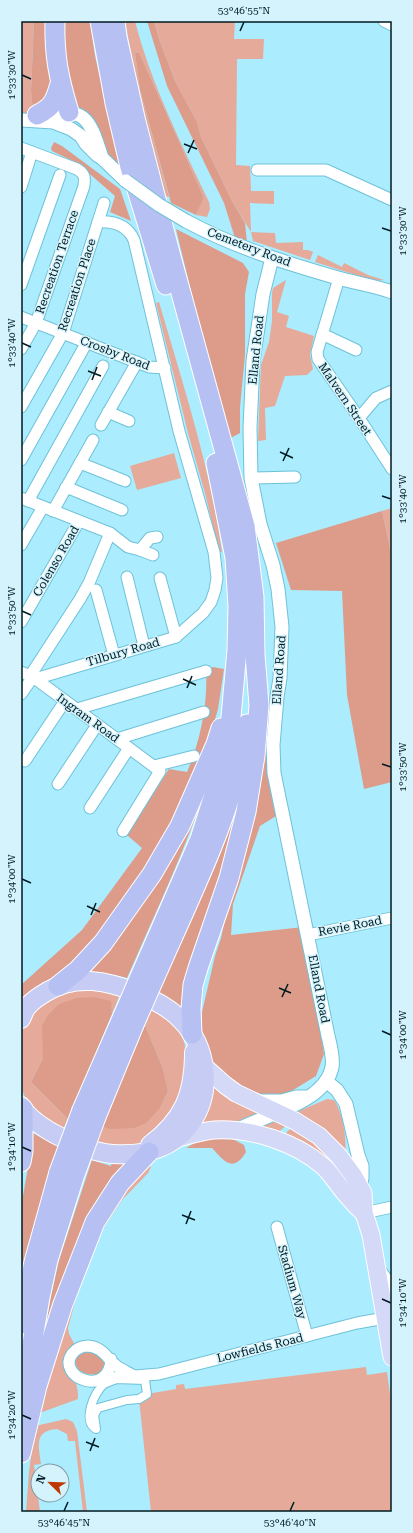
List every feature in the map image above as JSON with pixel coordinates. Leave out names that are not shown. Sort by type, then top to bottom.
[{"type":"highway","points":[[55,21],[54,48],[60,84],[69,112]]},
{"type":"highway","points":[[21,1324],[34,1262],[89,1113],[156,958],[200,839],[226,757],[237,650],[238,606],[235,558],[217,466],[169,295],[130,167],[115,103],[100,21]]},
{"type":"highway","points":[[26,1409],[37,1386],[61,1311],[94,1222],[120,1183],[144,1152],[163,1135],[179,1117],[188,1097],[194,1070],[194,1048],[190,1008],[193,985],[229,878],[247,805],[255,756],[259,705],[255,655],[254,597],[245,526],[170,253],[136,122],[117,37],[115,21]]},
{"type":"highway","points":[[27,118],[47,110],[52,104],[60,84]]},
{"type":"highway","points":[[23,1011],[42,995],[58,986],[78,970],[104,943],[152,874],[180,826],[216,744],[226,710],[237,650]]},
{"type":"highway","points":[[156,958],[206,861],[227,804],[245,737],[251,698],[255,655]]},
{"type":"highway","points":[[22,1107],[35,1120],[58,1136],[94,1151],[123,1155],[144,1152],[178,1138],[194,1119],[199,1109],[205,1086],[205,1067],[192,1034],[177,1016],[165,1007],[150,999],[126,989],[95,981],[82,980],[58,986]]},
{"type":"highway","points":[[21,1162],[24,1134],[22,1107]]},
{"type":"highway","points":[[21,1453],[40,1297],[67,1175]]},
{"type":"main road","name":"Elland Road","points":[[205,1067],[236,1093],[295,1121],[319,1136],[338,1155],[353,1175],[363,1193],[364,1213],[371,1235],[389,1318],[392,1356]]},
{"type":"main road","name":"Elland Road","points":[[178,1138],[212,1130],[235,1131],[264,1136],[294,1147],[309,1156],[324,1168],[343,1189],[350,1200],[364,1213]]},
{"type":"street","points":[[384,21],[392,25]]},
{"type":"street","points":[[27,118],[56,112],[76,113],[86,120],[93,133],[102,158]]},
{"type":"street","points":[[69,112],[81,136]]},
{"type":"street","points":[[27,118],[53,122],[70,129],[81,136]]},
{"type":"street","name":"Cemetery Road","points":[[81,136],[91,150],[102,158],[126,181],[159,205],[204,230],[232,243],[272,258],[339,278],[391,289]]},
{"type":"street","points":[[21,148],[32,152],[21,187]]},
{"type":"street","name":"Recreation Terrace","points":[[21,349],[36,323],[84,186],[85,178],[83,173],[77,169],[32,152]]},
{"type":"street","points":[[256,170],[326,170],[392,200]]},
{"type":"street","points":[[21,285],[60,175]]},
{"type":"street","name":"Recreation Place","points":[[21,407],[63,332],[104,203]]},
{"type":"street","points":[[98,222],[114,222],[129,230],[134,240],[165,368]]},
{"type":"street","name":"Elland Road","points":[[235,1131],[295,1106],[321,1087],[326,1081],[332,1068],[332,1056],[274,773],[273,745],[276,697],[281,671],[282,627],[278,590],[273,565],[260,524],[251,478],[250,428],[253,361],[263,294],[272,258]]},
{"type":"street","name":"Malvern Street","points":[[339,278],[317,352],[318,358],[392,469]]},
{"type":"street","name":"Crosby Road","points":[[21,317],[63,332],[149,367],[165,368]]},
{"type":"street","points":[[322,334],[356,350]]},
{"type":"street","points":[[21,460],[87,342]]},
{"type":"street","points":[[101,425],[136,362]]},
{"type":"street","points":[[103,366],[25,500],[80,521],[114,537],[128,547],[153,555]]},
{"type":"street","name":"Tilbury Road","points":[[30,676],[114,655],[176,637],[203,613],[210,602],[215,590],[217,578],[216,563],[180,431],[165,368]]},
{"type":"street","points":[[359,418],[376,398],[392,391]]},
{"type":"street","points":[[108,412],[129,421]]},
{"type":"street","points":[[21,545],[66,487],[93,440]]},
{"type":"street","points":[[80,463],[125,481]]},
{"type":"street","points":[[251,478],[295,477]]},
{"type":"street","points":[[66,487],[122,510]]},
{"type":"street","name":"Colenso Road","points":[[21,622],[80,521]]},
{"type":"street","points":[[21,694],[30,676],[80,599],[114,537]]},
{"type":"street","points":[[140,550],[150,538],[157,537]]},
{"type":"street","points":[[127,577],[144,646]]},
{"type":"street","points":[[160,578],[176,637]]},
{"type":"street","points":[[96,590],[114,655]]},
{"type":"street","points":[[76,710],[202,675]]},
{"type":"street","name":"Ingram Road","points":[[30,676],[154,766]]},
{"type":"street","points":[[26,761],[65,701]]},
{"type":"street","points":[[117,739],[204,712]]},
{"type":"street","points":[[192,716],[195,727]]},
{"type":"street","points":[[58,784],[97,725]]},
{"type":"street","points":[[90,808],[129,748]]},
{"type":"street","points":[[154,766],[183,764],[194,756]]},
{"type":"street","points":[[123,831],[160,771],[154,766]]},
{"type":"street","name":"Revie Road","points":[[308,935],[392,918]]},
{"type":"street","name":"Elland Road","points":[[326,1081],[337,1090],[346,1104],[362,1166],[360,1186]]},
{"type":"street","name":"Elland Road","points":[[255,1101],[282,1101],[296,1097],[308,1097]]},
{"type":"street","points":[[364,1213],[392,1207]]},
{"type":"street","name":"Stadium Way","points":[[277,1227],[307,1336]]},
{"type":"street","points":[[378,1269],[392,1288]]},
{"type":"street","name":"Lowfields Road","points":[[134,1376],[117,1366],[100,1349],[82,1346],[74,1352],[70,1358],[70,1365],[73,1372],[82,1380],[95,1381],[109,1375],[111,1378],[159,1374],[358,1323],[389,1318]]},
{"type":"street","points":[[109,1375],[111,1359]]},
{"type":"street","points":[[116,1379],[145,1380],[147,1394],[139,1399],[126,1400],[98,1408],[94,1415],[96,1429],[92,1426],[90,1412],[92,1403],[98,1390],[104,1384],[116,1379]]},
{"type":"shaded area","points":[[21,21],[34,21],[31,91],[33,112],[21,114]]},
{"type":"shaded area","points":[[34,21],[48,21],[46,48],[52,94],[33,112],[31,91]]},
{"type":"shaded area","points":[[60,21],[90,21],[95,56],[121,167],[111,159],[72,103]]},
{"type":"shaded area","points":[[125,21],[135,21],[149,68],[209,202],[210,209],[207,217],[196,215],[204,198],[139,52],[135,53],[140,90],[169,197],[165,196],[146,130]]},
{"type":"shaded area","points":[[147,21],[154,21],[159,39],[175,81],[197,122],[201,137],[232,201],[245,223],[247,243],[235,238],[224,203],[167,86]]},
{"type":"shaded area","points":[[154,21],[235,21],[234,39],[264,39],[263,59],[237,59],[236,165],[250,166],[251,191],[274,191],[274,204],[250,203],[251,232],[232,201],[201,137],[197,122],[175,81],[159,39]]},
{"type":"shaded area","points":[[139,52],[204,198],[196,215],[171,203],[140,90],[135,53]]},
{"type":"shaded area","points":[[54,142],[62,146],[120,189],[131,221],[110,212],[115,196],[73,161],[52,151],[51,148]]},
{"type":"shaded area","points":[[176,229],[243,263],[249,272],[245,294],[245,355],[240,407],[240,433],[227,440]]},
{"type":"shaded area","points":[[251,232],[275,233],[276,243],[303,242],[303,250],[313,252],[310,260],[253,241]]},
{"type":"shaded area","points":[[318,255],[342,267],[344,263],[368,275],[384,280],[375,281],[315,262]]},
{"type":"shaded area","points":[[286,280],[277,312],[289,316],[286,327],[314,336],[310,355],[313,369],[307,375],[285,376],[275,406],[265,408],[266,440],[258,441],[261,365],[269,342],[272,321],[272,293],[273,288]]},
{"type":"shaded area","points":[[159,302],[203,457],[217,520],[222,552],[219,552],[206,497],[188,433],[156,303]]},
{"type":"shaded area","points":[[174,453],[181,478],[137,490],[130,466]]},
{"type":"shaded area","points":[[392,508],[392,558],[382,511]]},
{"type":"shaded area","points":[[382,511],[392,558],[392,782],[364,789],[347,695],[342,591],[291,590],[276,543]]},
{"type":"shaded area","points":[[213,667],[224,669],[218,709],[206,751],[187,795],[155,855],[92,944],[62,971],[21,999],[21,985],[82,930],[142,848],[127,835],[169,769],[187,772],[196,748],[202,723],[206,696],[206,671]]},
{"type":"shaded area","points":[[266,730],[269,773],[276,816],[260,826],[233,904],[231,935],[303,927],[324,1054],[316,1076],[285,1095],[267,1098],[246,1093],[213,1064],[202,1042],[202,1012],[215,956],[221,938]]},
{"type":"shaded area","points":[[247,771],[241,810],[183,1012],[158,994],[215,867],[231,826]]},
{"type":"shaded area","points":[[210,775],[182,852],[127,978],[102,974],[76,974]]},
{"type":"shaded area","points":[[96,986],[121,992],[112,1014],[110,1001],[43,1043],[43,1058],[31,1082],[68,1119],[63,1130],[46,1120],[27,1102],[21,1087],[21,1033],[22,1029],[36,1008],[61,990]]},
{"type":"shaded area","points":[[94,997],[111,1001],[112,1014],[68,1119],[31,1082],[43,1058],[42,1026],[48,1015],[59,1004],[77,998]]},
{"type":"shaded area","points":[[153,1007],[171,1021],[182,1036],[185,1044],[185,1077],[177,1106],[171,1115],[151,1134],[132,1147],[119,1149],[95,1144],[102,1126],[160,1108],[168,1091],[163,1069],[145,1025]]},
{"type":"shaded area","points":[[145,1025],[163,1069],[168,1091],[160,1108],[146,1123],[134,1128],[109,1129],[102,1126]]},
{"type":"shaded area","points":[[213,1078],[266,1115],[238,1124],[195,1127]]},
{"type":"shaded area","points":[[327,1099],[334,1100],[340,1112],[345,1134],[345,1154],[299,1116],[299,1111]]},
{"type":"shaded area","points":[[277,1117],[289,1123],[276,1134],[253,1127]]},
{"type":"shaded area","points":[[294,1125],[309,1135],[346,1177],[344,1178],[282,1137]]},
{"type":"shaded area","points":[[31,1132],[58,1146],[26,1252],[21,1274],[21,1207],[32,1145]]},
{"type":"shaded area","points":[[229,1137],[244,1145],[246,1152],[237,1162],[233,1164],[225,1161],[212,1148],[186,1148],[202,1139]]},
{"type":"shaded area","points":[[92,1160],[111,1166],[112,1162],[136,1162],[42,1347],[59,1260]]},
{"type":"shaded area","points":[[150,1166],[151,1167],[148,1173],[122,1200],[95,1241],[80,1282],[68,1328],[69,1334],[75,1345],[68,1353],[64,1363],[66,1370],[76,1385],[78,1399],[37,1414],[50,1355],[62,1317],[92,1240],[111,1207],[130,1181]]},
{"type":"shaded area","points":[[83,1350],[99,1353],[105,1362],[103,1368],[98,1374],[85,1374],[77,1367],[74,1358]]},
{"type":"shaded area","points":[[366,1367],[367,1375],[387,1372],[392,1408],[392,1512],[151,1512],[139,1399],[147,1394],[176,1389],[176,1385],[184,1384],[185,1389]]},
{"type":"shaded area","points":[[66,1419],[73,1422],[77,1431],[87,1512],[83,1512],[75,1441],[68,1441],[67,1434],[57,1429],[49,1430],[41,1436],[39,1440],[41,1463],[30,1463],[35,1426]]},
{"type":"shaded area","points":[[30,1464],[30,1503],[39,1503],[40,1512],[26,1512]]}]
